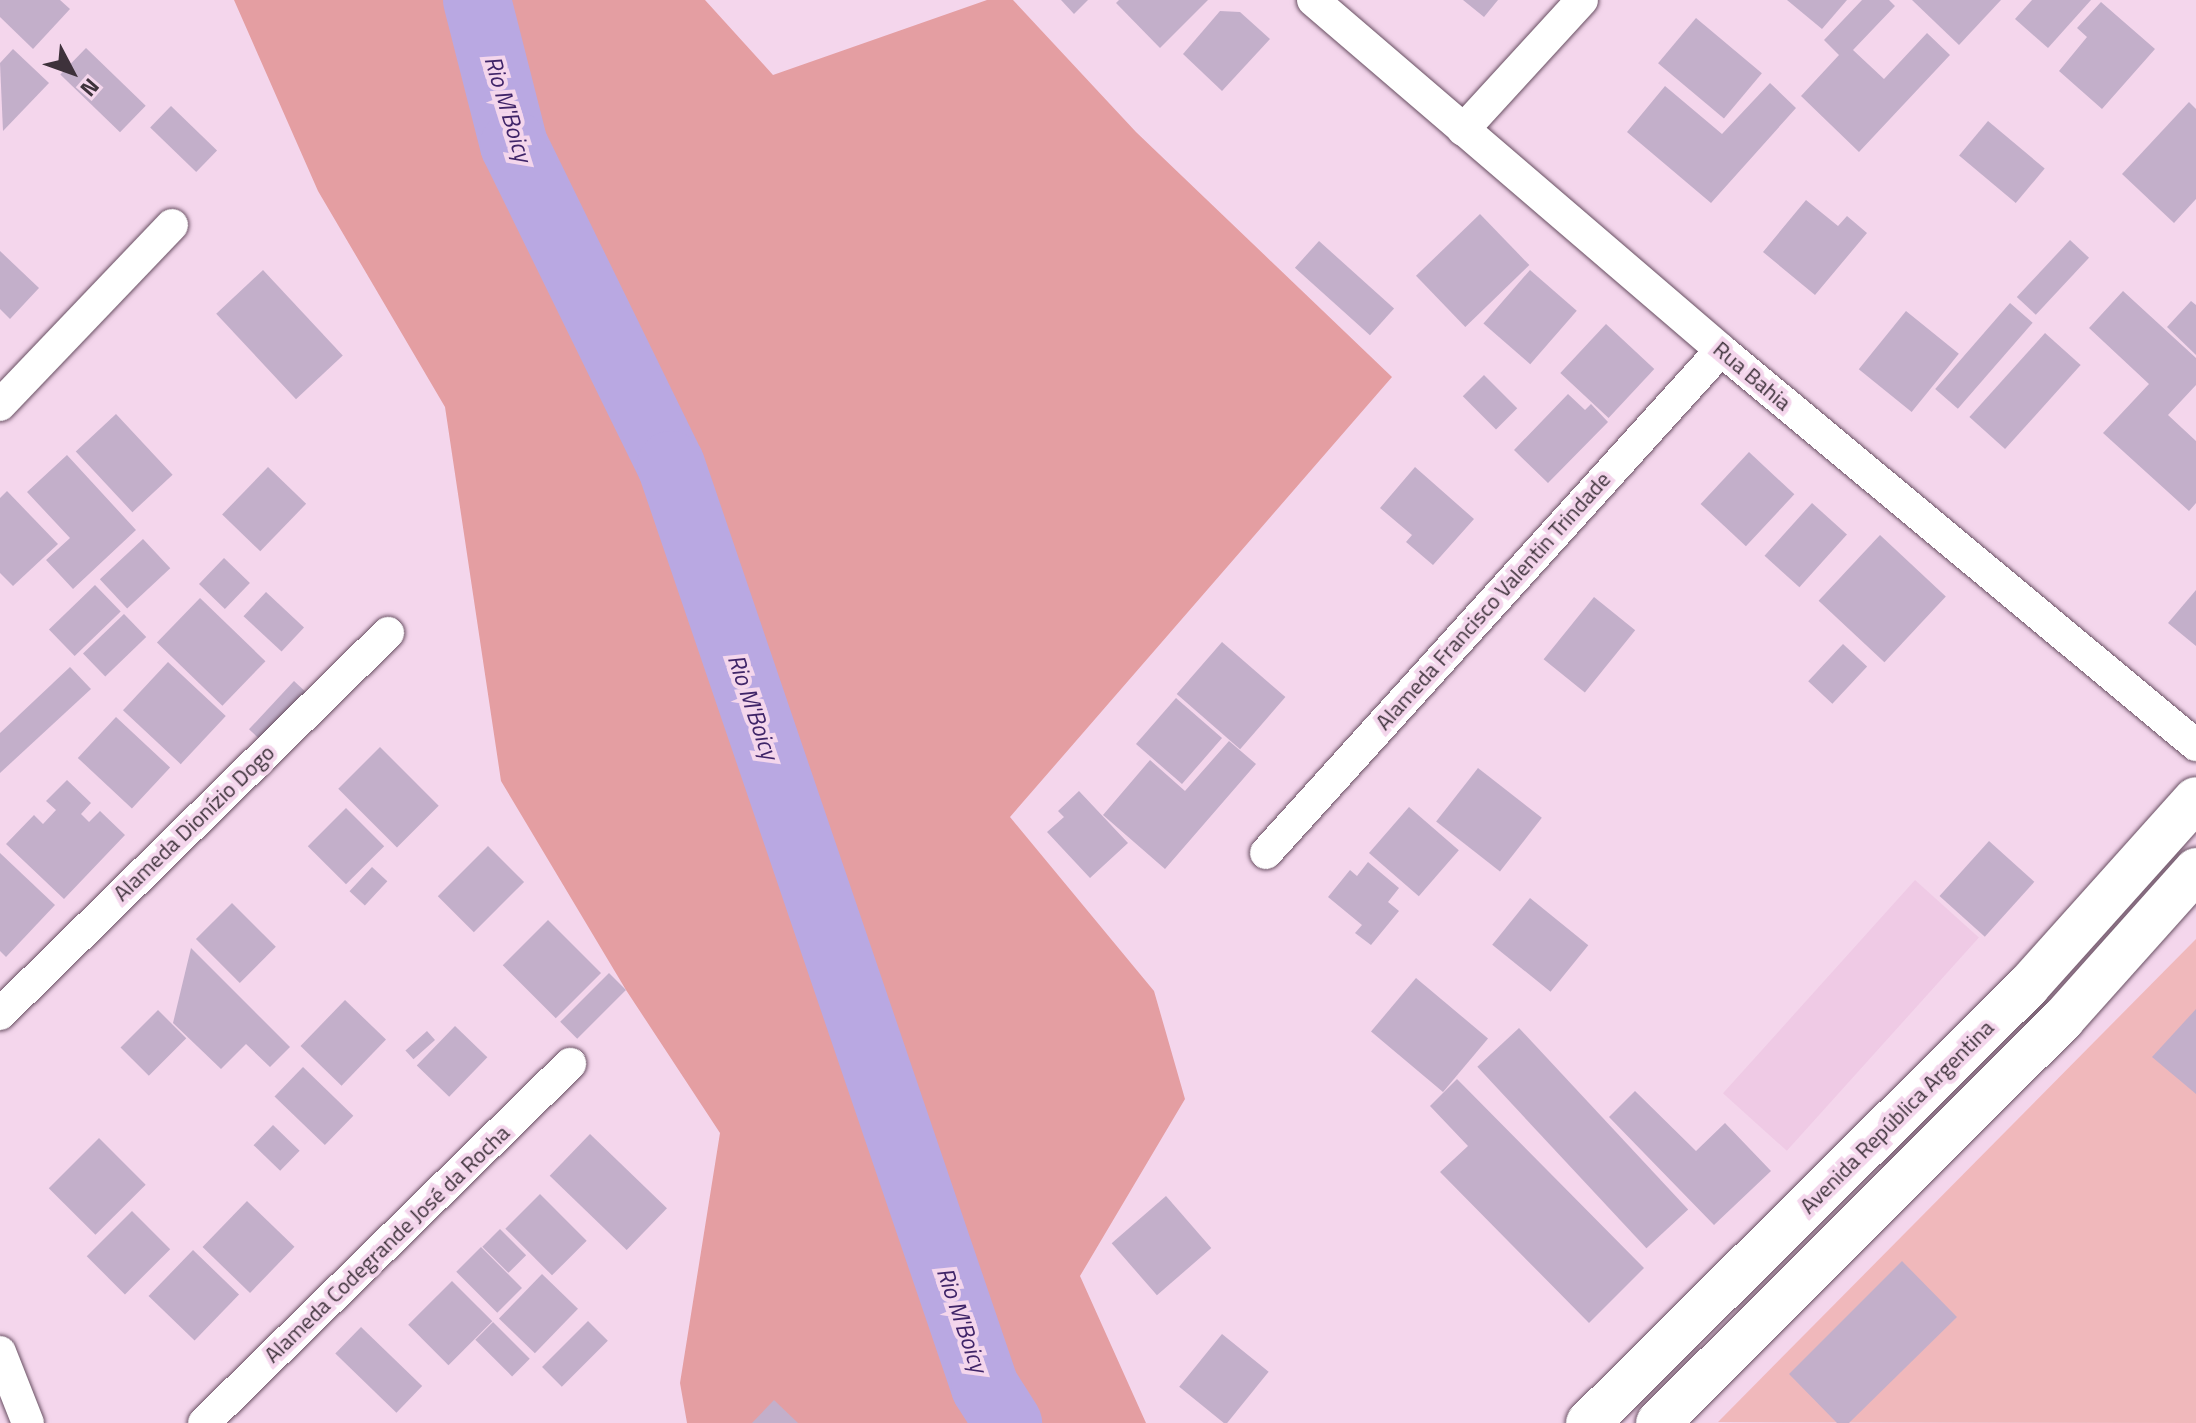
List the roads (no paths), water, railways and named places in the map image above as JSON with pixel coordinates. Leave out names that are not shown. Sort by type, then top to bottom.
[{"type":"main road","name":"Avenida República Argentina","points":[[1588,1423],[2028,986],[2196,799]]},
{"type":"main road","points":[[1658,1423],[2063,1019],[2196,870]]},
{"type":"street","name":"Rua Bahia","points":[[1313,0],[1721,350],[2196,745]]},
{"type":"street","points":[[1463,130],[1582,0]]},
{"type":"street","points":[[0,405],[172,225]]},
{"type":"street","name":"Alameda Francisco Valentin Trindade","points":[[1266,853],[1721,350]]},
{"type":"street","name":"Alameda Dionízio Dogo","points":[[0,1014],[388,633]]},
{"type":"street","name":"Alameda Codegrande José da Rocha","points":[[204,1423],[570,1064]]},
{"type":"street","points":[[0,1352],[28,1423]]},
{"type":"waterway","name":"Rio M'Boicy","points":[[477,0],[514,145],[671,465],[985,1387],[1008,1423]]}]
